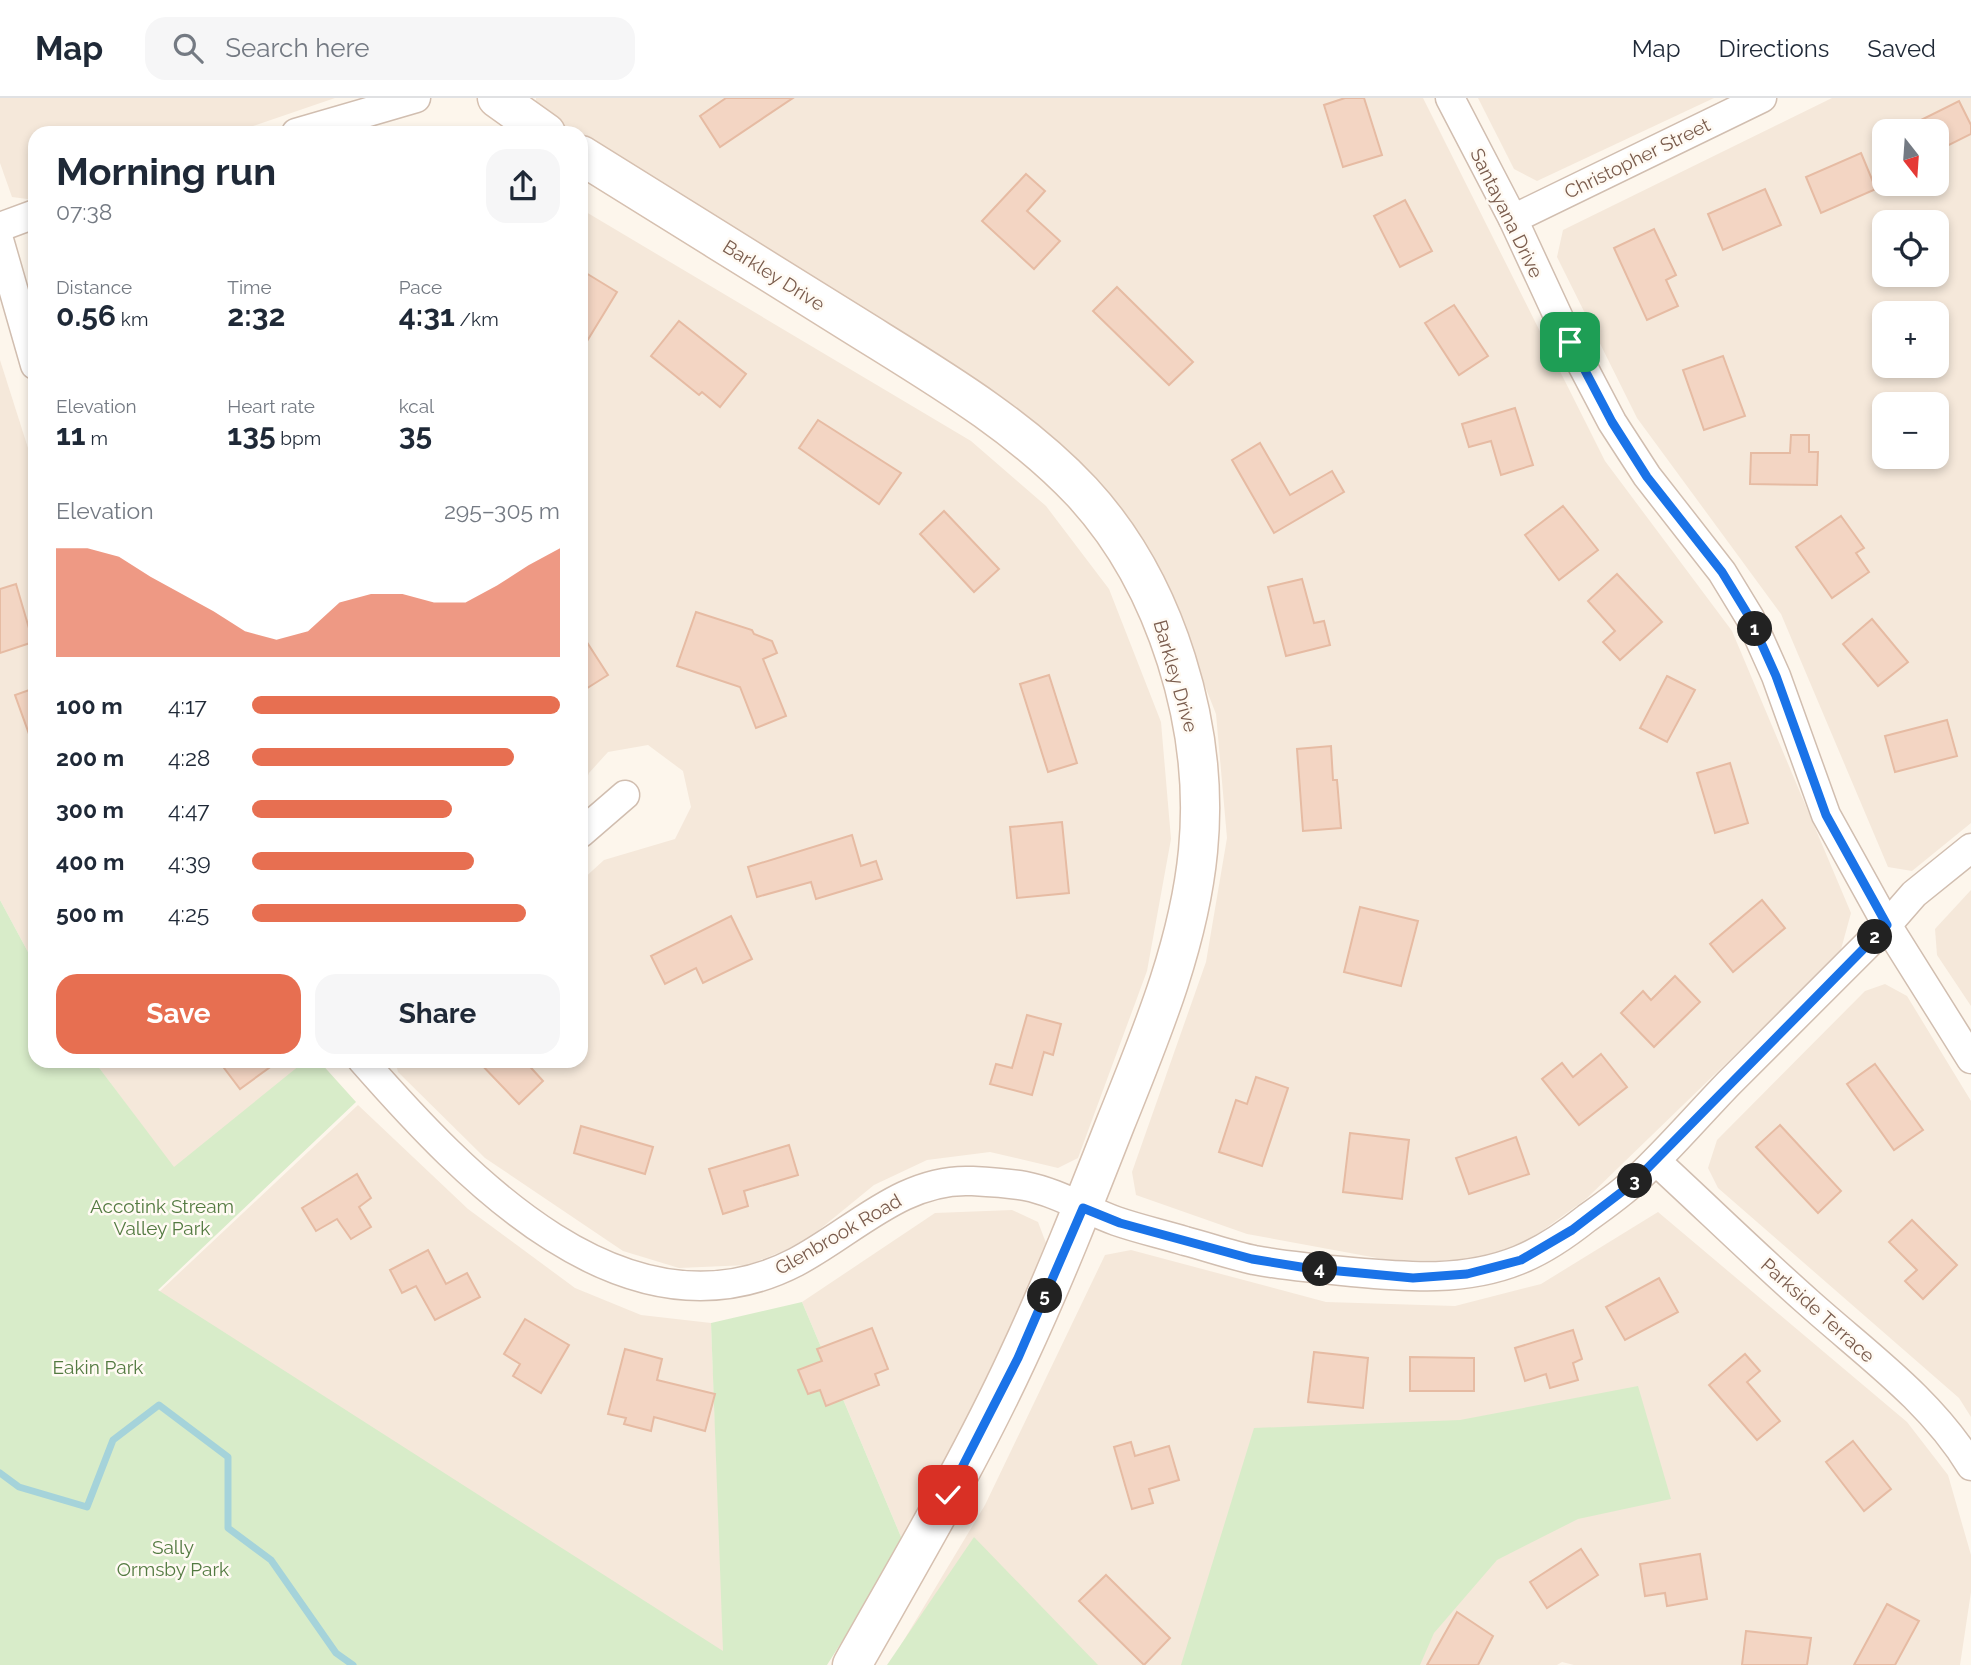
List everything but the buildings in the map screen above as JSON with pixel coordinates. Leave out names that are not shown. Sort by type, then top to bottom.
[{"type":"street","points":[[320,126],[416,98]]},
{"type":"street","points":[[497,98],[536,126]]},
{"type":"street","name":"Santayana Drive","points":[[1450,98],[1513,219],[1570,342],[1612,422],[1647,477],[1722,572],[1750,618],[1776,676],[1826,815],[1887,925],[1971,1059]]},
{"type":"street","name":"Christopher Street","points":[[1513,219],[1762,98]]},
{"type":"street","name":"Barkley Drive","points":[[588,159],[932,373],[999,418],[1044,455],[1084,494],[1117,536],[1142,578],[1171,645],[1191,716],[1200,785],[1198,850],[1189,910],[1169,981],[1083,1208],[1012,1371],[948,1497],[852,1665]]},
{"type":"street","points":[[0,227],[28,217]]},
{"type":"street","points":[[0,243],[28,341]]},
{"type":"street","points":[[588,827],[625,795]]},
{"type":"street","name":"Glenbrook Road","points":[[369,1068],[405,1110],[448,1153],[519,1214],[584,1256],[613,1270],[666,1284],[705,1285],[767,1275],[818,1249],[902,1196],[945,1182],[969,1181],[1026,1186],[1120,1223],[1252,1259],[1307,1268],[1413,1278],[1467,1274],[1505,1265],[1542,1249],[1622,1192],[1656,1161],[1725,1087],[1887,925],[1914,894],[1971,848]]},
{"type":"street","name":"Parkside Terrace","points":[[1656,1161],[1808,1302],[1924,1404],[1955,1439],[1971,1466]]},
{"type":"shaded area","points":[[0,98],[335,98],[253,126],[28,126],[28,199],[12,197],[0,163]]},
{"type":"shaded area","points":[[536,98],[1423,98],[1605,461],[1732,631],[1851,913],[1840,953],[1586,1199],[1528,1241],[1472,1261],[1388,1260],[1247,1234],[1136,1195],[1132,1172],[1206,962],[1227,838],[1216,714],[1160,571],[1079,465],[1004,399],[588,141],[588,126],[564,126],[536,109]]},
{"type":"shaded area","points":[[1478,98],[1714,98],[1537,181],[1514,169]]},
{"type":"shaded area","points":[[1832,98],[1971,98],[1971,823],[1912,871],[1888,867],[1781,614],[1637,418],[1557,257],[1563,230]]},
{"type":"shaded area","points":[[588,213],[971,441],[1046,506],[1109,589],[1161,722],[1171,839],[1147,971],[1078,1158],[1058,1168],[990,1152],[927,1160],[874,1185],[803,1243],[748,1265],[679,1268],[623,1251],[485,1158],[397,1068],[588,1068],[588,875],[604,860],[675,839],[691,807],[683,771],[648,745],[608,752],[588,776]]},
{"type":"shaded area","points":[[0,360],[28,448],[28,952],[0,900]]},
{"type":"shaded area","points":[[1971,890],[1971,1006],[1937,955],[1935,929]]},
{"type":"shaded area","points":[[1885,984],[1907,996],[1971,1101],[1971,1417],[1959,1398],[1718,1188],[1708,1168],[1717,1140],[1865,991]]},
{"type":"shaded area","points":[[99,1068],[300,1068],[175,1170]]},
{"type":"shaded area","points":[[358,1105],[468,1209],[575,1288],[641,1315],[711,1323],[724,1653],[159,1292]]},
{"type":"shaded area","points":[[1012,1210],[1038,1222],[1046,1243],[988,1381],[904,1544],[802,1302],[935,1213]]},
{"type":"shaded area","points":[[1658,1212],[1907,1422],[1948,1475],[1971,1555],[1971,1592],[1960,1665],[1574,1665],[1562,1662],[1557,1665],[889,1665],[985,1505],[1105,1255],[1131,1250],[1326,1302],[1455,1306],[1541,1284]]},
{"type":"green space","points":[[0,900],[28,952],[28,1068],[99,1068],[174,1167],[296,1068],[325,1068],[356,1102],[158,1290],[723,1651],[711,1323],[802,1302],[904,1544],[827,1665],[0,1665]]},
{"type":"green space","points":[[1638,1386],[1671,1499],[1578,1519],[1497,1560],[1434,1633],[1420,1665],[1181,1665],[1254,1428],[1460,1420]]},
{"type":"green space","points":[[974,1537],[1098,1665],[887,1665]]},
{"type":"waterway","points":[[0,1473],[19,1487],[87,1507],[113,1440],[159,1405],[228,1457],[228,1528],[271,1560],[336,1653],[353,1665]]},
{"type":"route","points":[[948,1495],[1018,1358],[1083,1208],[1120,1223],[1252,1259],[1307,1268],[1413,1278],[1467,1274],[1521,1260],[1572,1230],[1632,1184],[1887,925],[1826,815],[1776,676],[1750,618],[1722,572],[1647,477],[1612,422],[1570,342]]},
{"type":"park label","name":"Accotink Stream Valley Park","points":[[162,1217]]},
{"type":"park label","name":"Eakin Park","points":[[98,1367]]},
{"type":"park label","name":"Sally Ormsby Park","points":[[173,1558]]}]
